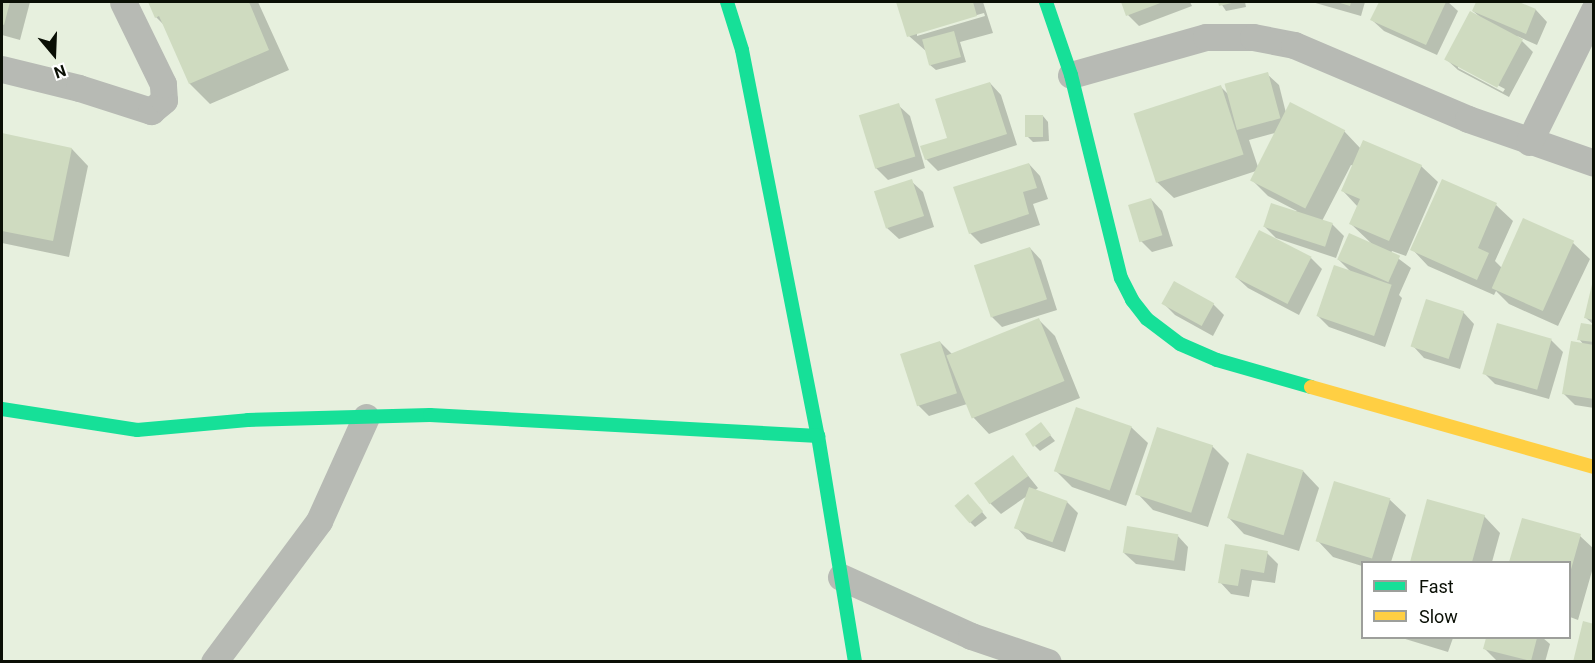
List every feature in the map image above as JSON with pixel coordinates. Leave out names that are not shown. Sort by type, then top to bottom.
[{"type":"street","points":[[2,69],[79,88],[151,111],[164,100],[163,84],[123,2]]},
{"type":"street","points":[[727,2],[742,50],[818,436],[855,662]]},
{"type":"street","points":[[1046,2],[1071,75],[1121,278],[1132,300],[1147,319],[1180,344],[1217,360],[1593,467]]},
{"type":"street","points":[[1529,142],[1593,10]]},
{"type":"street","points":[[1071,75],[1206,37],[1253,37],[1294,45],[1468,119],[1593,163]]},
{"type":"street","points":[[2,409],[136,430],[248,420],[430,416],[818,436]]},
{"type":"street","points":[[214,662],[320,521],[366,417]]},
{"type":"street","points":[[841,577],[970,636],[1048,662]]},
{"type":"building","points":[[2,2],[10,2],[4,25],[2,24]]},
{"type":"building","points":[[148,2],[249,2],[269,50],[189,84],[159,16],[155,18]]},
{"type":"building","points":[[896,2],[973,2],[977,16],[907,37]]},
{"type":"building","points":[[1121,2],[1163,2],[1126,16]]},
{"type":"building","points":[[1218,2],[1236,2],[1219,6]]},
{"type":"building","points":[[1337,2],[1351,2],[1350,6]]},
{"type":"building","points":[[1379,2],[1446,2],[1426,45],[1370,20]]},
{"type":"building","points":[[1476,2],[1519,2],[1536,9],[1526,34],[1472,11]]},
{"type":"building","points":[[1470,11],[1523,39],[1497,88],[1444,60]]},
{"type":"building","points":[[954,31],[961,57],[929,66],[922,40]]},
{"type":"building","points":[[1268,72],[1280,118],[1237,130],[1225,84]]},
{"type":"building","points":[[990,82],[1007,134],[925,160],[920,146],[947,138],[935,99]]},
{"type":"building","points":[[1221,85],[1244,154],[1156,183],[1134,113]]},
{"type":"building","points":[[1290,102],[1345,130],[1305,209],[1250,180]]},
{"type":"building","points":[[899,103],[915,157],[875,169],[859,115]]},
{"type":"building","points":[[1025,115],[1043,115],[1043,137],[1025,137]]},
{"type":"building","points":[[2,133],[72,148],[53,241],[2,231]]},
{"type":"building","points":[[1363,140],[1422,165],[1389,241],[1349,224],[1360,199],[1341,191]]},
{"type":"building","points":[[1029,163],[1037,188],[1023,192],[1029,214],[969,234],[953,187]]},
{"type":"building","points":[[912,179],[924,216],[886,228],[874,191]]},
{"type":"building","points":[[1442,179],[1497,203],[1478,248],[1489,253],[1477,280],[1410,250]]},
{"type":"building","points":[[1151,198],[1162,235],[1139,242],[1128,205]]},
{"type":"building","points":[[1271,203],[1333,223],[1325,247],[1263,227]]},
{"type":"building","points":[[1523,218],[1574,241],[1543,311],[1492,288]]},
{"type":"building","points":[[1259,230],[1312,257],[1288,304],[1235,277]]},
{"type":"building","points":[[1349,233],[1400,256],[1388,282],[1337,259]]},
{"type":"building","points":[[1030,247],[1047,299],[991,318],[974,265]]},
{"type":"building","points":[[1334,265],[1392,285],[1374,336],[1316,316]]},
{"type":"building","points":[[1174,281],[1214,303],[1202,326],[1161,304]]},
{"type":"building","points":[[1594,281],[1594,320],[1584,318]]},
{"type":"building","points":[[1426,299],[1464,311],[1449,359],[1411,347]]},
{"type":"building","points":[[1039,318],[1064,381],[972,419],[946,355]]},
{"type":"building","points":[[1497,323],[1552,339],[1537,390],[1482,374]]},
{"type":"building","points":[[1581,323],[1594,325],[1594,342],[1577,340]]},
{"type":"building","points":[[940,341],[957,393],[917,406],[900,354]]},
{"type":"building","points":[[1571,341],[1594,345],[1594,399],[1562,394]]},
{"type":"building","points":[[1076,407],[1132,426],[1110,491],[1054,471]]},
{"type":"building","points":[[1041,422],[1051,435],[1033,447],[1025,434]]},
{"type":"building","points":[[1157,427],[1213,445],[1191,513],[1135,495]]},
{"type":"building","points":[[1247,453],[1303,470],[1284,535],[1227,518]]},
{"type":"building","points":[[1013,455],[1028,476],[989,504],[974,483]]},
{"type":"building","points":[[1334,481],[1390,498],[1372,558],[1316,541]]},
{"type":"building","points":[[1029,487],[1068,501],[1052,542],[1014,528]]},
{"type":"building","points":[[968,494],[983,511],[970,523],[954,506]]},
{"type":"building","points":[[1427,499],[1485,515],[1472,561],[1410,561]]},
{"type":"building","points":[[1522,518],[1581,534],[1571,569],[1571,561],[1509,561]]},
{"type":"building","points":[[1127,526],[1178,534],[1174,561],[1123,553]]},
{"type":"building","points":[[1225,544],[1268,551],[1264,573],[1241,569],[1238,586],[1218,583]]},
{"type":"building","points":[[1583,621],[1594,624],[1594,662],[1573,662]]},
{"type":"building","points":[[1486,639],[1537,639],[1531,661],[1483,649]]},
{"type":"traffic: fast","points":[[727,2],[742,50],[818,436],[855,662]]},
{"type":"traffic: fast","points":[[1046,2],[1071,75],[1121,278],[1132,300],[1147,319],[1180,344],[1217,360],[1311,387]]},
{"type":"traffic: fast","points":[[2,409],[137,430],[248,420],[430,415],[818,436]]},
{"type":"traffic: slow","points":[[1311,387],[1594,467]]}]
